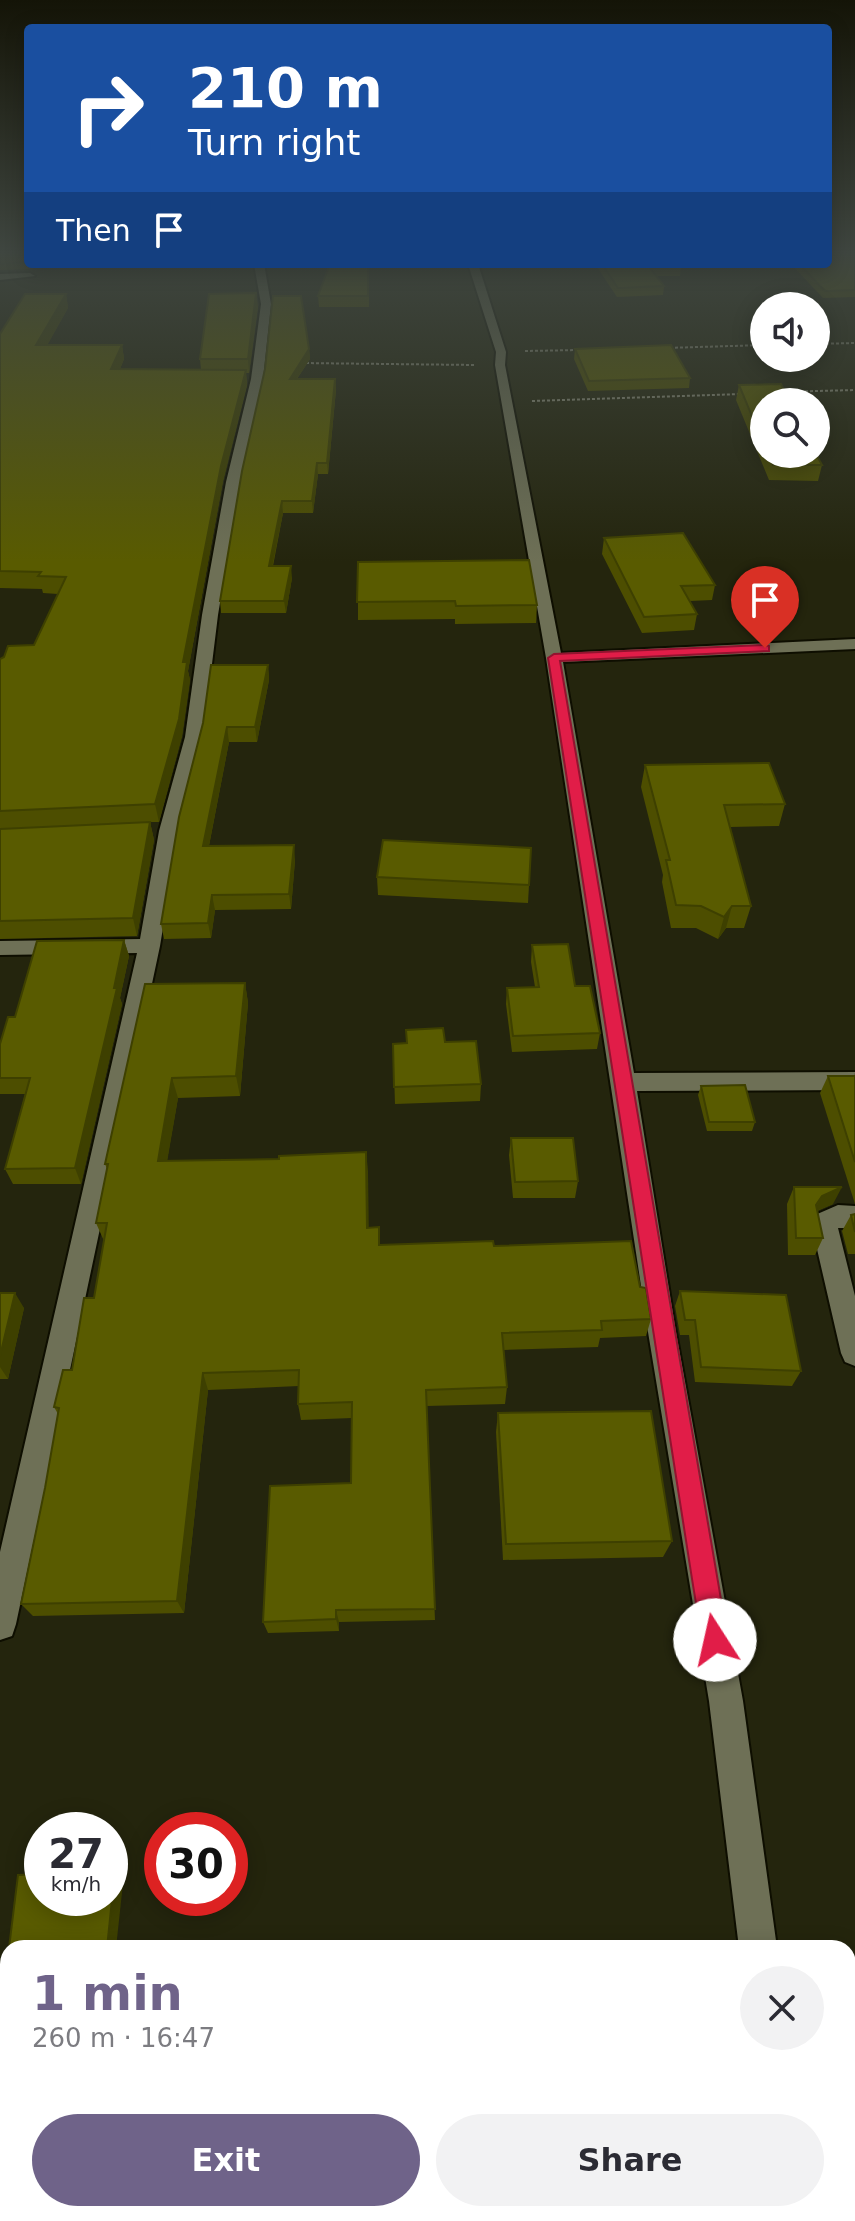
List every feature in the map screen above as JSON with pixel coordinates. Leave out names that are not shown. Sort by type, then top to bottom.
[{"type":"street","points":[[0,1624],[149,946],[161,831],[194,737],[255,355]]},
{"type":"street","points":[[500,355],[554,658],[662,1332],[726,1701],[757,1940]]},
{"type":"street","points":[[554,658],[855,644]]},
{"type":"street","points":[[0,948],[149,946]]},
{"type":"street","points":[[624,1082],[854,1081]]},
{"type":"street","points":[[855,1217],[838,1216],[824,1223],[855,1353]]},
{"type":"path","points":[[251,374],[534,355]]},
{"type":"path","points":[[830,391],[855,390]]},
{"type":"path","points":[[508,402],[745,394]]},
{"type":"building","points":[[0,355],[118,355],[111,369],[246,370],[221,466],[183,662],[187,662],[179,719],[155,804],[0,811],[0,659],[8,646],[34,645],[66,577],[38,576],[41,572],[0,571]]},
{"type":"building","points":[[201,355],[249,355],[248,359],[200,359]]},
{"type":"building","points":[[267,355],[305,355],[290,379],[335,379],[327,463],[317,463],[312,501],[282,501],[269,566],[291,566],[284,601],[220,601],[242,471]]},
{"type":"building","points":[[577,355],[677,355],[690,378],[589,381]]},
{"type":"building","points":[[781,384],[783,388],[750,388],[750,411],[739,385]]},
{"type":"building","points":[[683,533],[715,585],[681,586],[697,614],[644,617],[604,538]]},
{"type":"building","points":[[529,560],[537,605],[456,606],[455,601],[357,602],[358,562]]},
{"type":"building","points":[[211,665],[268,665],[255,727],[227,727],[203,846],[294,845],[289,894],[212,895],[208,923],[161,924],[179,817],[203,723]]},
{"type":"building","points":[[769,763],[785,804],[724,805],[751,906],[732,906],[724,917],[701,906],[676,905],[666,860],[670,860],[645,765]]},
{"type":"building","points":[[150,822],[133,918],[0,921],[0,829]]},
{"type":"building","points":[[383,840],[531,848],[529,885],[377,877]]},
{"type":"building","points":[[124,940],[114,988],[117,988],[75,1168],[5,1169],[30,1078],[0,1078],[0,1044],[8,1017],[15,1017],[37,941]]},
{"type":"building","points":[[568,944],[575,986],[590,986],[600,1033],[513,1036],[507,988],[539,987],[532,945]]},
{"type":"building","points":[[245,983],[236,1076],[172,1078],[158,1161],[279,1159],[279,1156],[366,1152],[367,1228],[379,1227],[379,1245],[493,1241],[494,1246],[631,1241],[640,1287],[646,1288],[651,1319],[601,1321],[602,1330],[502,1333],[507,1387],[426,1390],[435,1609],[336,1610],[336,1619],[263,1622],[270,1486],[351,1483],[352,1402],[298,1404],[299,1370],[203,1373],[177,1601],[21,1604],[59,1408],[54,1407],[63,1370],[72,1370],[84,1298],[94,1298],[107,1223],[96,1223],[108,1164],[105,1164],[145,984]]},
{"type":"building","points":[[443,1028],[445,1042],[476,1041],[481,1084],[394,1087],[393,1044],[407,1043],[406,1030]]},
{"type":"building","points":[[828,1076],[855,1076],[855,1162]]},
{"type":"building","points":[[745,1085],[755,1122],[709,1122],[701,1086]]},
{"type":"building","points":[[511,1138],[573,1138],[578,1181],[515,1182]]},
{"type":"building","points":[[794,1187],[842,1187],[822,1196],[816,1205],[823,1238],[796,1238]]},
{"type":"building","points":[[680,1291],[786,1295],[801,1371],[701,1367],[695,1320],[685,1320]]},
{"type":"building","points":[[0,1293],[15,1293],[0,1356]]},
{"type":"building","points":[[651,1411],[672,1541],[506,1544],[498,1413]]},
{"type":"building","points":[[18,1875],[24,1875],[24,1916],[110,1916],[108,1940],[10,1940]]},
{"type":"route","points":[[715,1640],[662,1332],[554,658],[765,648]]}]
